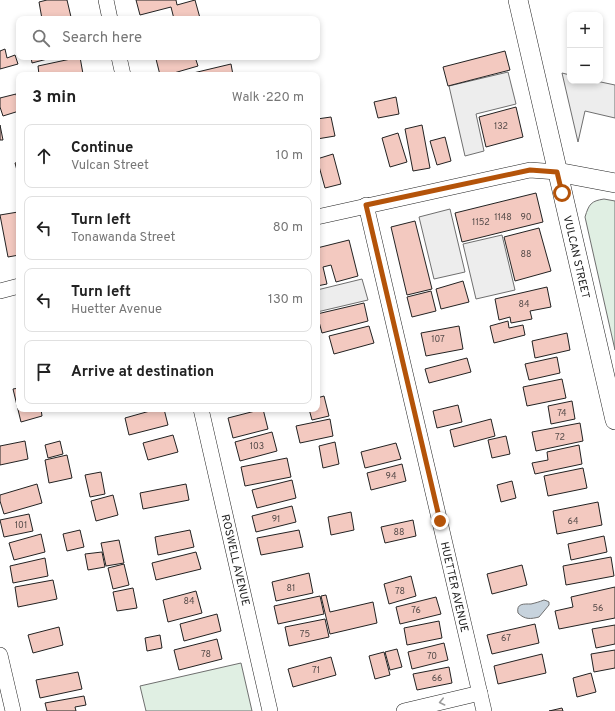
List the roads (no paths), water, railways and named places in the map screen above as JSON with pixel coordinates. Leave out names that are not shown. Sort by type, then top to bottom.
[{"type":"street","points":[[106,0],[109,16]]},
{"type":"street","name":"VULCAN STREET","points":[[518,0],[615,420]]},
{"type":"street","points":[[120,60],[122,72]]},
{"type":"street","points":[[320,216],[530,170],[557,172],[615,183]]},
{"type":"street","name":"HUETTER AVENUE","points":[[366,205],[484,711]]},
{"type":"street","points":[[0,291],[16,287]]},
{"type":"street","name":"ROSWELL AVENUE","points":[[202,412],[270,711]]},
{"type":"street","points":[[0,655],[13,711]]},
{"type":"street","points":[[404,711],[480,694]]}]
